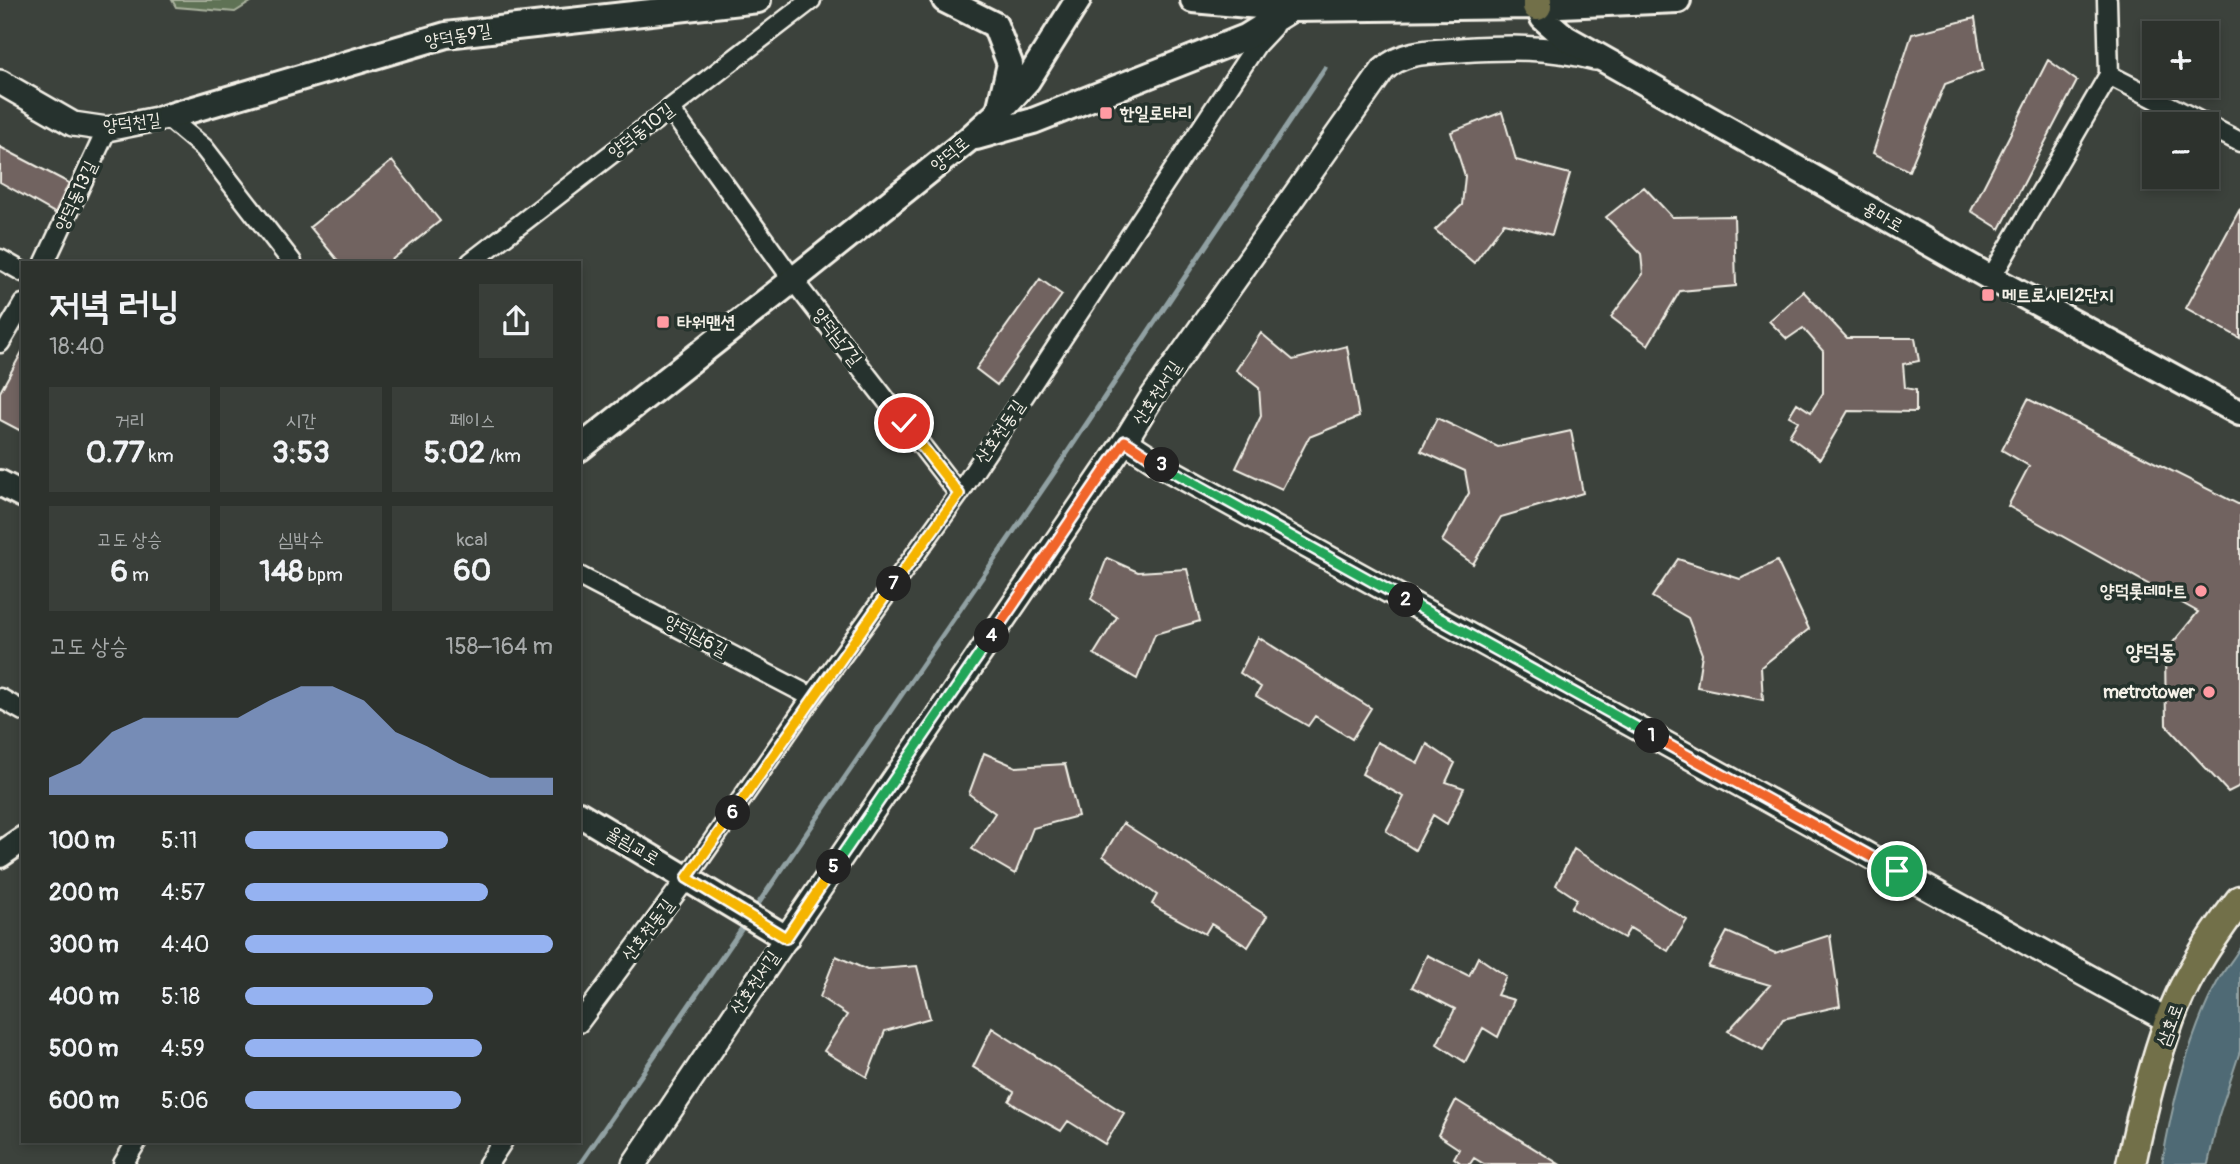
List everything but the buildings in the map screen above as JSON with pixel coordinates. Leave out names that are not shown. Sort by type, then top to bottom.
[{"type":"main road","name":"양덕동9길","points":[[167,117],[446,35],[758,0]]},
{"type":"main road","points":[[945,0],[995,24],[1010,64],[999,112]]},
{"type":"main road","name":"양덕로","points":[[581,447],[969,139],[999,112],[1027,81],[1078,0]]},
{"type":"main road","points":[[1193,0],[1291,9],[1347,4],[1436,8],[1662,1]]},
{"type":"main road","name":"용마로","points":[[1537,3],[1544,18],[1559,33],[1991,278],[2240,413]]},
{"type":"main road","points":[[969,139],[1033,121],[1246,37],[1291,9]]},
{"type":"main road","points":[[0,483],[21,494]]},
{"type":"main road","name":"율림교로","points":[[581,815],[786,938]]},
{"type":"main road","points":[[0,855],[21,840]]},
{"type":"main road","name":"삼호로","points":[[2131,1164],[2141,1117],[2169,1021],[2204,954],[2240,900]]},
{"type":"street","name":"양덕동10길","points":[[472,261],[811,0]]},
{"type":"street","points":[[1991,278],[2109,75],[2107,0]]},
{"type":"street","name":"산호천동길","points":[[581,1019],[687,878],[812,697],[959,494],[1257,44],[1291,9]]},
{"type":"street","name":"산호천서길","points":[[634,1164],[1125,441],[1152,397],[1377,76],[1389,64],[1414,54],[1517,47],[1581,55],[1619,66]]},
{"type":"street","points":[[2109,75],[2181,112]]},
{"type":"street","name":"양덕천길","points":[[0,82],[73,124],[107,129],[167,117],[204,148],[291,261]]},
{"type":"street","points":[[670,109],[793,280]]},
{"type":"street","name":"양덕동13길","points":[[45,261],[107,129]]},
{"type":"street","points":[[2219,132],[2240,142]]},
{"type":"street","points":[[0,259],[21,271]]},
{"type":"street","name":"양덕남7길","points":[[793,280],[959,494]]},
{"type":"street","points":[[0,343],[21,307]]},
{"type":"street","points":[[1125,441],[1171,471],[2169,1021]]},
{"type":"street","name":"양덕남6길","points":[[581,577],[812,697]]},
{"type":"street","points":[[0,698],[21,710]]},
{"type":"street","points":[[122,1164],[136,1143]]},
{"type":"street","points":[[488,1164],[502,1143]]},
{"type":"green space","points":[[172,0],[254,0],[235,12],[176,7]]},
{"type":"water","points":[[2240,948],[2240,1051],[2218,1118],[2208,1164],[2162,1164],[2190,1046],[2208,1000]]},
{"type":"waterway","points":[[754,910],[1051,477],[1325,68]]},
{"type":"waterway","points":[[580,1164],[747,921]]},
{"type":"place","name":"한일로타리","points":[[1106,113]]},
{"type":"place","name":"메트로시티2단지","points":[[1988,295]]},
{"type":"place","name":"타워맨션","points":[[663,322]]},
{"type":"place","name":"양덕롯데마트","points":[[2201,591]]},
{"type":"place","name":"metrotower","points":[[2209,692]]},
{"type":"district","name":"양덕동","points":[[2151,652]]},
{"type":"route","points":[[904,423],[959,494],[812,697],[687,878],[786,938],[1125,441],[1171,471],[1897,871]]}]
